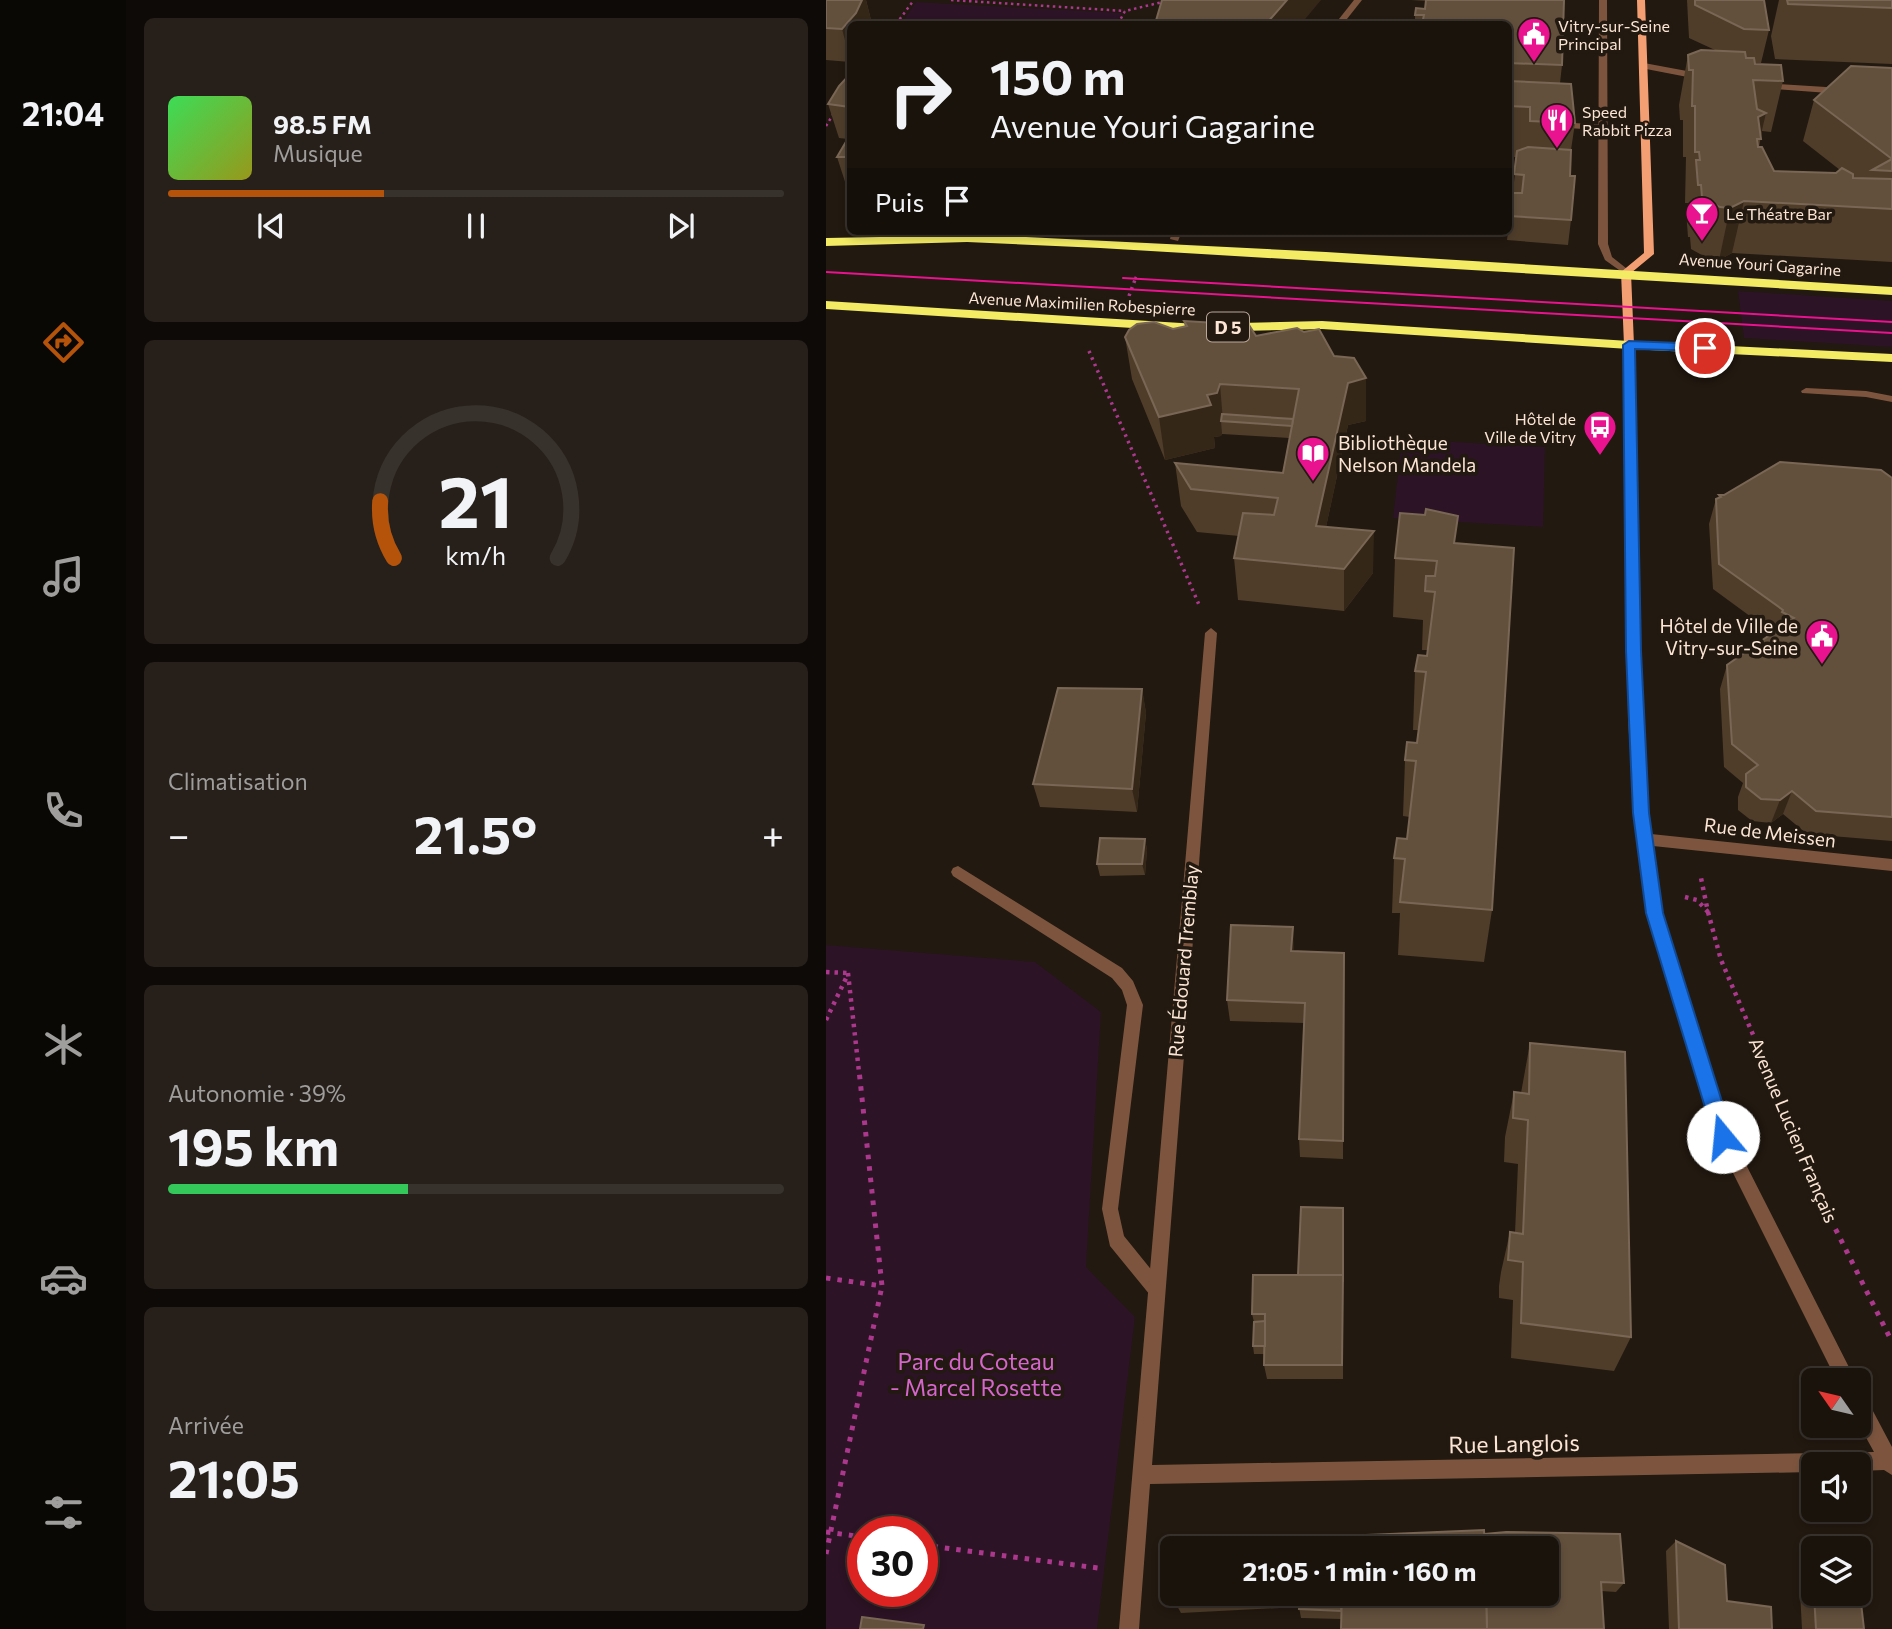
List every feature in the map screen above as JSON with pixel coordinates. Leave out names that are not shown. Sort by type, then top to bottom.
[{"type":"main road","points":[[826,242],[872,244],[982,239],[1626,272],[1649,254],[1641,0]]},
{"type":"main road","points":[[1626,272],[1629,345]]},
{"type":"main road","name":"Avenue Youri Gagarine","points":[[1626,272],[1892,291]]},
{"type":"main road","name":"Avenue Maximilien Robespierre","points":[[826,305],[1197,328],[1322,324],[1629,345]]},
{"type":"main road","name":"D 5","points":[[1629,345],[1892,358]]},
{"type":"street","points":[[1341,21],[1358,0]]},
{"type":"street","points":[[1603,0],[1603,244],[1608,258],[1626,272]]},
{"type":"street","points":[[1644,66],[1714,79]]},
{"type":"street","points":[[1759,85],[1851,91]]},
{"type":"street","points":[[1545,124],[1647,130]]},
{"type":"street","points":[[1629,345],[1635,719],[1650,889],[1723,1137],[1840,1368]]},
{"type":"street","points":[[1806,391],[1866,394],[1892,400]]},
{"type":"street","name":"Rue Édouard Tremblay","points":[[1129,1629],[1211,633]]},
{"type":"street","name":"Rue de Meissen","points":[[1644,839],[1892,865]]},
{"type":"street","points":[[958,872],[1071,942],[1117,973],[1128,986],[1135,1005],[1110,1209],[1116,1240],[1156,1289]]},
{"type":"street","points":[[1871,1427],[1890,1463]]},
{"type":"street","name":"Rue Langlois","points":[[1140,1475],[1890,1463]]},
{"type":"path","points":[[898,21],[914,0]]},
{"type":"path","points":[[951,0],[1125,11],[1170,1],[1182,2]]},
{"type":"path","points":[[1120,21],[1125,11]]},
{"type":"path","points":[[826,126],[840,105]]},
{"type":"path","points":[[1072,321],[1084,339],[1211,633]]},
{"type":"path","name":"Avenue Lucien Français","points":[[1694,843],[1721,960],[1824,1206],[1892,1342]]},
{"type":"path","points":[[1650,889],[1697,900],[1708,912]]},
{"type":"path","points":[[826,972],[848,973]]},
{"type":"path","points":[[826,1020],[848,973]]},
{"type":"path","points":[[826,1554],[882,1286],[848,973]]},
{"type":"path","points":[[826,1278],[882,1286]]},
{"type":"path","points":[[829,1533],[847,1535]]},
{"type":"path","points":[[938,1547],[1133,1573]]},
{"type":"green space","points":[[916,2],[1122,13],[1118,21],[903,21]]},
{"type":"green space","points":[[1738,291],[1892,301],[1892,347],[1744,338]]},
{"type":"green space","points":[[1402,439],[1545,447],[1543,527],[1393,518]]},
{"type":"green space","name":"Parc du Coteau - Marcel Rosette","points":[[826,945],[1035,962],[1101,1012],[1086,1267],[1135,1317],[1097,1629],[826,1629]]},
{"type":"building","points":[[826,0],[862,0],[856,13],[842,29],[826,28]]},
{"type":"building","points":[[1162,0],[1287,0],[1269,21],[1156,21]]},
{"type":"building","name":"Vitry-sur-Seine Principal","points":[[1426,0],[1564,0],[1562,65],[1512,63],[1512,21],[1423,21],[1424,15],[1415,15],[1416,8],[1425,9]]},
{"type":"building","points":[[1695,0],[1764,0],[1769,30],[1744,29],[1695,5]]},
{"type":"building","points":[[1787,0],[1892,0],[1892,8],[1788,4]]},
{"type":"building","points":[[1701,50],[1745,52],[1746,58],[1754,58],[1755,64],[1781,65],[1783,81],[1753,80],[1757,109],[1766,113],[1758,117],[1761,139],[1757,139],[1758,147],[1762,147],[1774,171],[1836,173],[1842,168],[1853,174],[1853,178],[1892,179],[1892,209],[1744,201],[1730,208],[1720,207],[1702,197],[1696,160],[1700,160],[1699,152],[1695,152],[1693,70],[1689,70],[1688,55]]},
{"type":"building","points":[[1851,66],[1892,68],[1892,159],[1814,100]]},
{"type":"building","points":[[847,77],[847,107],[828,104]]},
{"type":"building","points":[[1512,81],[1571,84],[1575,123],[1530,121],[1530,107],[1512,106]]},
{"type":"building","points":[[847,140],[847,157],[837,157]]},
{"type":"building","points":[[1528,147],[1571,150],[1570,176],[1575,176],[1571,220],[1512,216],[1512,193],[1522,193],[1524,175],[1514,174],[1517,151]]},
{"type":"building","points":[[1892,159],[1892,171],[1872,170]]},
{"type":"building","points":[[1184,321],[1249,325],[1256,336],[1297,328],[1304,332],[1319,329],[1334,356],[1354,358],[1366,378],[1348,383],[1316,526],[1374,531],[1344,569],[1234,558],[1243,513],[1274,515],[1278,498],[1191,489],[1175,463],[1283,473],[1299,389],[1220,384],[1217,393],[1207,395],[1211,405],[1159,417],[1125,337],[1137,324],[1154,322],[1173,329],[1187,326]]},
{"type":"building","points":[[1222,414],[1293,419],[1292,426],[1221,421]]},
{"type":"building","name":"Hôtel de Ville de Vitry-sur-Seine","points":[[1780,462],[1881,470],[1892,478],[1892,817],[1816,811],[1792,791],[1780,800],[1761,799],[1746,787],[1746,774],[1758,765],[1732,744],[1727,665],[1794,618],[1782,612],[1783,610],[1719,564],[1716,499]]},
{"type":"building","points":[[1426,509],[1458,516],[1454,543],[1514,548],[1492,910],[1400,902],[1405,859],[1394,858],[1397,838],[1407,839],[1416,761],[1405,760],[1407,742],[1417,743],[1426,672],[1415,671],[1418,655],[1427,656],[1435,592],[1425,591],[1426,576],[1435,576],[1437,561],[1395,558],[1400,513],[1425,515]]},
{"type":"building","points":[[1058,688],[1142,689],[1132,789],[1033,784]]},
{"type":"building","points":[[1100,838],[1145,839],[1142,864],[1097,864]]},
{"type":"building","points":[[1231,925],[1293,927],[1291,951],[1344,953],[1343,1141],[1299,1139],[1305,1003],[1227,1000]]},
{"type":"building","points":[[1530,1043],[1625,1052],[1631,1337],[1521,1323],[1523,1262],[1508,1260],[1510,1232],[1523,1234],[1528,1120],[1513,1118],[1514,1092],[1529,1094]]},
{"type":"building","points":[[1301,1207],[1343,1208],[1343,1275],[1298,1275]]},
{"type":"building","points":[[1253,1275],[1343,1275],[1342,1365],[1264,1365],[1265,1314],[1252,1314]]},
{"type":"building","points":[[1265,1321],[1265,1346],[1253,1346],[1254,1322]]},
{"type":"building","points":[[1484,1530],[1484,1536],[1343,1536]]},
{"type":"building","points":[[1485,1534],[1620,1534],[1624,1583],[1601,1582],[1604,1629],[1487,1629],[1486,1606],[1559,1606],[1559,1536]]},
{"type":"building","points":[[1676,1541],[1725,1565],[1727,1601],[1771,1607],[1772,1629],[1679,1629]]},
{"type":"building","points":[[1299,1606],[1341,1606],[1341,1611],[1299,1609]]},
{"type":"building","points":[[1342,1606],[1486,1606],[1487,1629],[1341,1629]]},
{"type":"building","points":[[1815,1606],[1861,1606],[1864,1629],[1816,1629]]},
{"type":"building","points":[[862,1617],[924,1625],[923,1629],[860,1629]]},
{"type":"tram line","points":[[826,272],[1892,333]]},
{"type":"tram line","points":[[1123,278],[1892,322]]},
{"type":"place","name":"Vitry-sur-Seine Principal","points":[[1534,64]]},
{"type":"place","name":"Speed Rabbit Pizza","points":[[1557,150]]},
{"type":"place","name":"Le Théatre Bar","points":[[1702,243]]},
{"type":"place","name":"Hôtel de Ville de Vitry","points":[[1600,457]]},
{"type":"place","name":"Bibliothèque Nelson Mandela","points":[[1313,483]]},
{"type":"place","name":"Hôtel de Ville de Vitry-sur-Seine","points":[[1822,666]]},
{"type":"route","points":[[1705,348],[1629,345],[1633,651],[1641,813],[1650,889],[1723,1137]]}]
